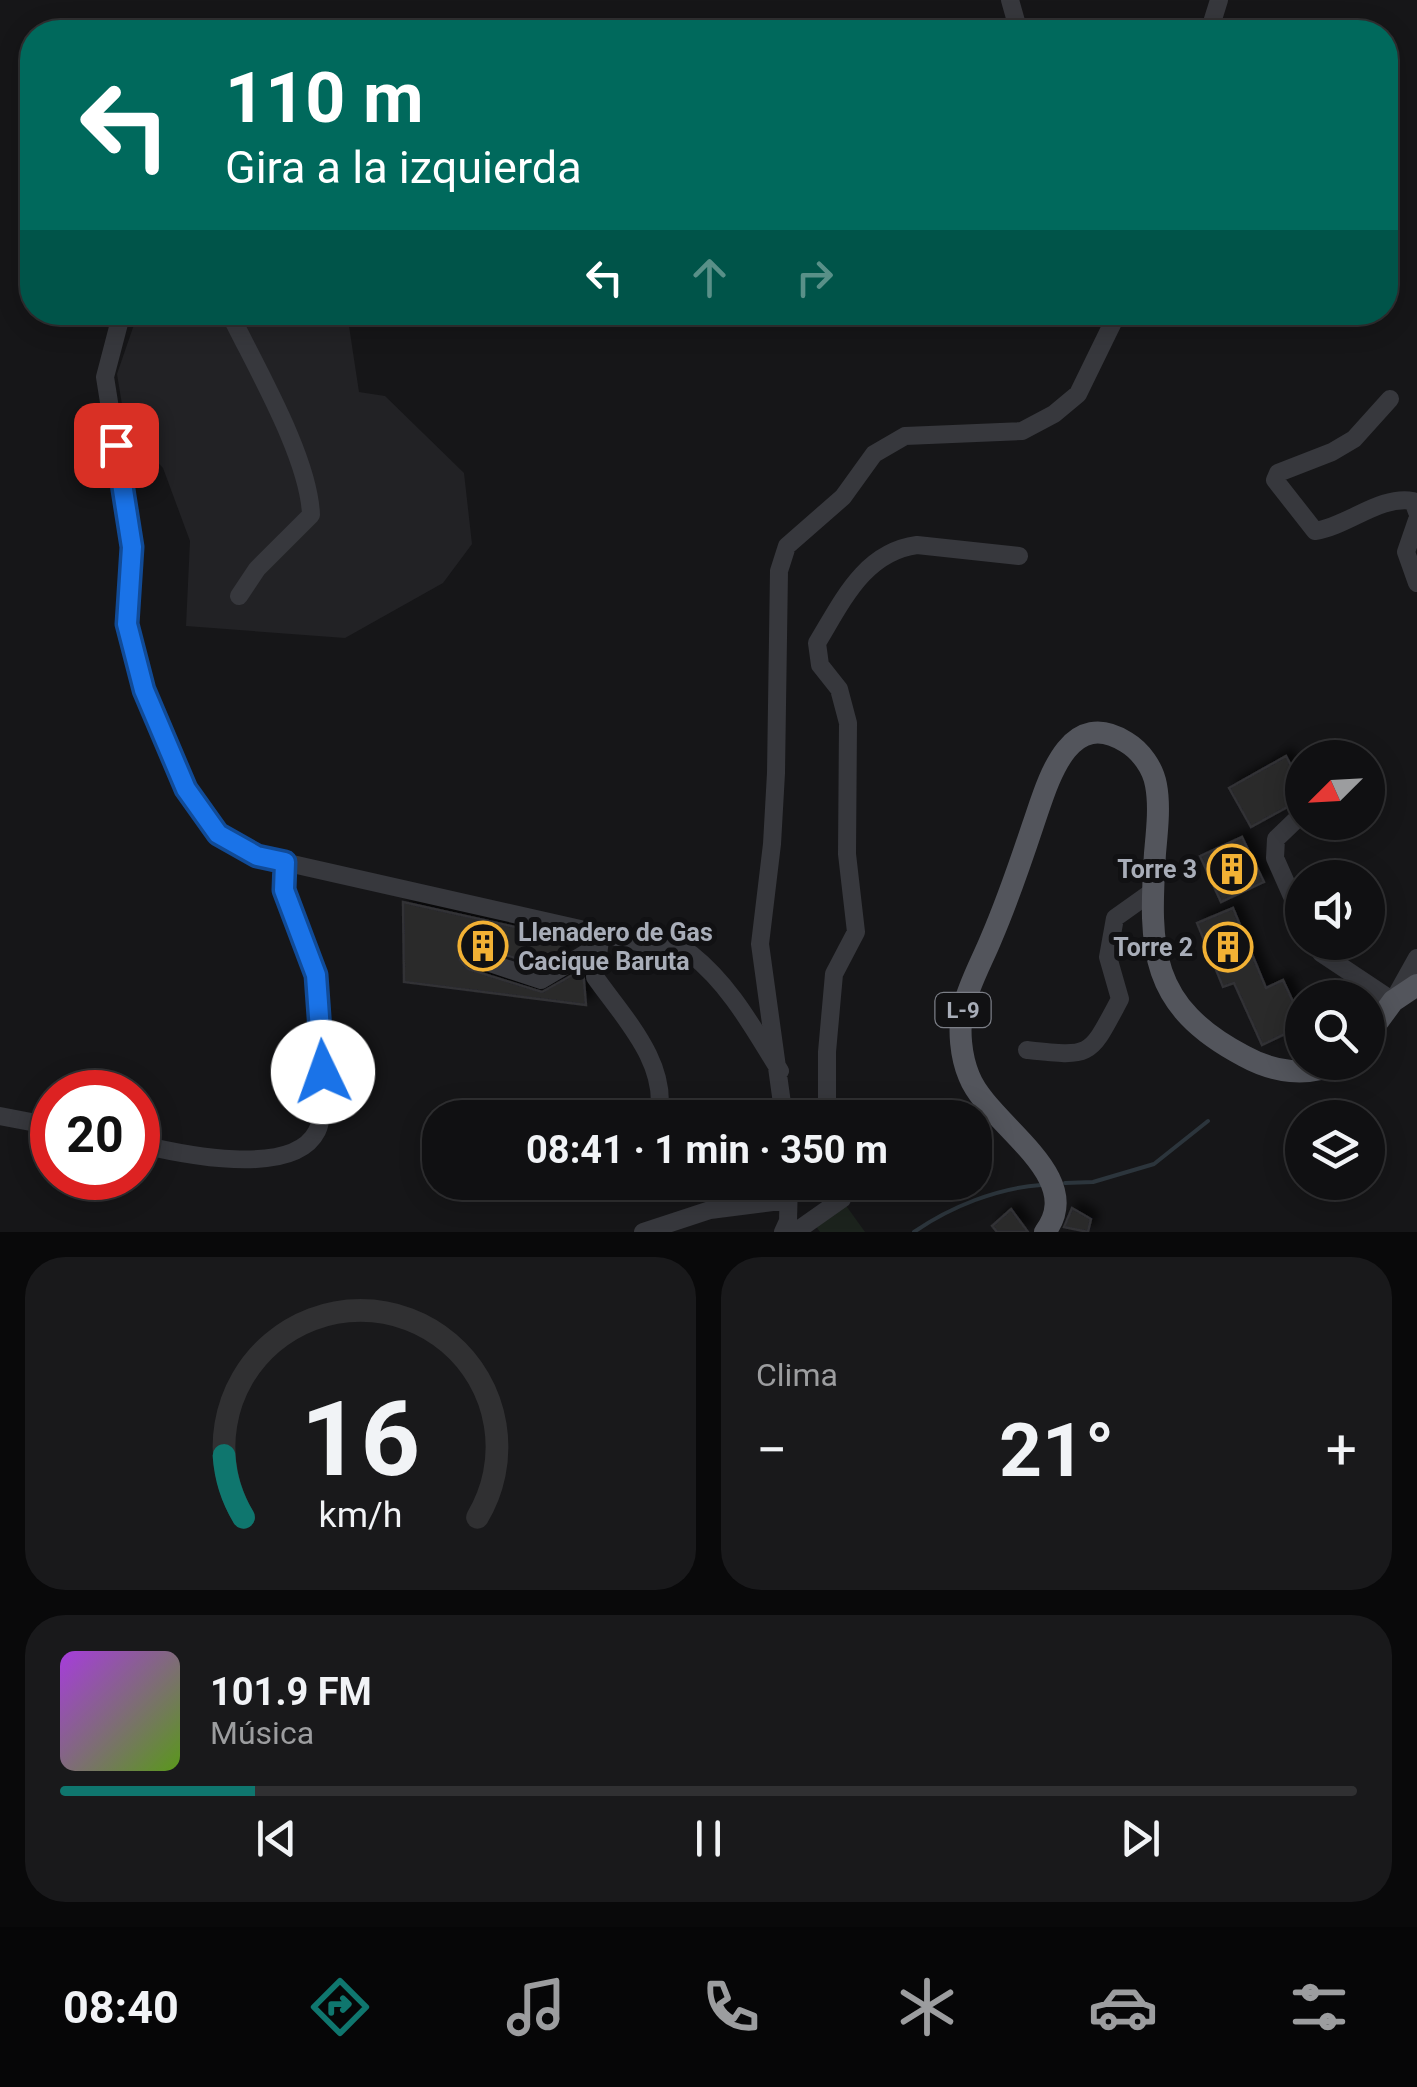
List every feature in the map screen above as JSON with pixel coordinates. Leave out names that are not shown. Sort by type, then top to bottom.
[{"type":"main road","name":"L-9","points":[[1045,1232],[1056,1194],[1052,1182],[1043,1164],[997,1118],[969,1077],[962,1044],[963,1008],[1013,884],[1052,769],[1082,736],[1104,733],[1117,737],[1132,746],[1151,771],[1157,806],[1151,924],[1161,972],[1175,1000],[1202,1030],[1254,1061],[1285,1070]]},
{"type":"main road","points":[[1385,1011],[1393,1000],[1417,984]]},
{"type":"street","points":[[119,325],[105,378],[132,547],[127,624],[144,690],[186,789],[218,834],[257,856],[600,939],[692,954],[733,995],[780,1071]]},
{"type":"street","points":[[235,325],[287,434],[310,498],[311,515],[257,569],[240,596]]},
{"type":"street","points":[[782,1100],[760,944],[776,774],[778,571],[787,546],[842,497],[874,454],[905,436],[1022,432],[1054,414],[1078,394],[1112,325]]},
{"type":"street","points":[[1390,399],[1354,438],[1332,452],[1278,473],[1275,480],[1315,531],[1398,498],[1413,501],[1417,516],[1406,552],[1417,583]]},
{"type":"street","points":[[826,1100],[834,974],[856,932],[847,854],[848,723],[839,689],[820,665],[816,643],[851,585],[878,559],[902,547],[1019,556]]},
{"type":"street","points":[[1285,830],[1276,838],[1275,858],[1285,881]]},
{"type":"street","points":[[160,1149],[197,1158],[292,1155],[308,1144],[319,1128],[323,1072],[318,991],[310,957],[284,890],[285,862]]},
{"type":"street","points":[[1027,1050],[1065,1055],[1085,1052],[1097,1042],[1120,999],[1108,957],[1116,918],[1153,891]]},
{"type":"street","points":[[472,957],[541,980],[600,939]]},
{"type":"street","points":[[600,939],[594,977],[642,1044],[659,1082],[662,1100]]},
{"type":"street","points":[[1331,960],[1393,1000],[1417,958]]},
{"type":"street","points":[[0,1116],[30,1122]]},
{"type":"street","points":[[643,1232],[751,1200]]},
{"type":"street","points":[[783,1232],[788,1221],[788,1200]]},
{"type":"street","points":[[795,1232],[841,1200]]},
{"type":"shaded area","points":[[134,325],[349,325],[359,392],[385,396],[464,473],[472,544],[443,583],[345,638],[186,626],[190,541],[163,468],[126,429],[117,374]]},
{"type":"shaded area","points":[[842,1200],[865,1232],[820,1232],[812,1221]]},
{"type":"building","points":[[1285,757],[1285,808],[1251,827],[1229,788]]},
{"type":"building","name":"Torre 3","points":[[1242,837],[1264,882],[1221,902],[1200,856]]},
{"type":"building","name":"Llenadero de Gas Cacique Baruta","points":[[403,902],[556,936],[566,950],[540,966],[475,945],[463,948],[460,960],[468,969],[542,992],[583,969],[586,1005],[404,982]]},
{"type":"building","points":[[1233,908],[1266,988],[1283,980],[1285,984],[1285,1034],[1262,1045],[1234,983],[1223,987],[1197,923]]},
{"type":"building","points":[[1072,1208],[1091,1219],[1088,1232],[1064,1227]]},
{"type":"building","points":[[1011,1209],[1028,1232],[997,1232],[992,1226]]},
{"type":"waterway","points":[[1065,1183],[1093,1182],[1154,1164],[1208,1121]]},
{"type":"waterway","points":[[914,1232],[974,1200],[1041,1185]]},
{"type":"place","name":"Torre 3","points":[[1232,869]]},
{"type":"place","name":"Llenadero de Gas Cacique Baruta","points":[[483,946]]},
{"type":"place","name":"Torre 2","points":[[1228,947]]},
{"type":"route","points":[[116,445],[132,547],[127,624],[144,690],[186,789],[218,834],[257,856],[285,862],[284,890],[316,975],[323,1072]]}]
